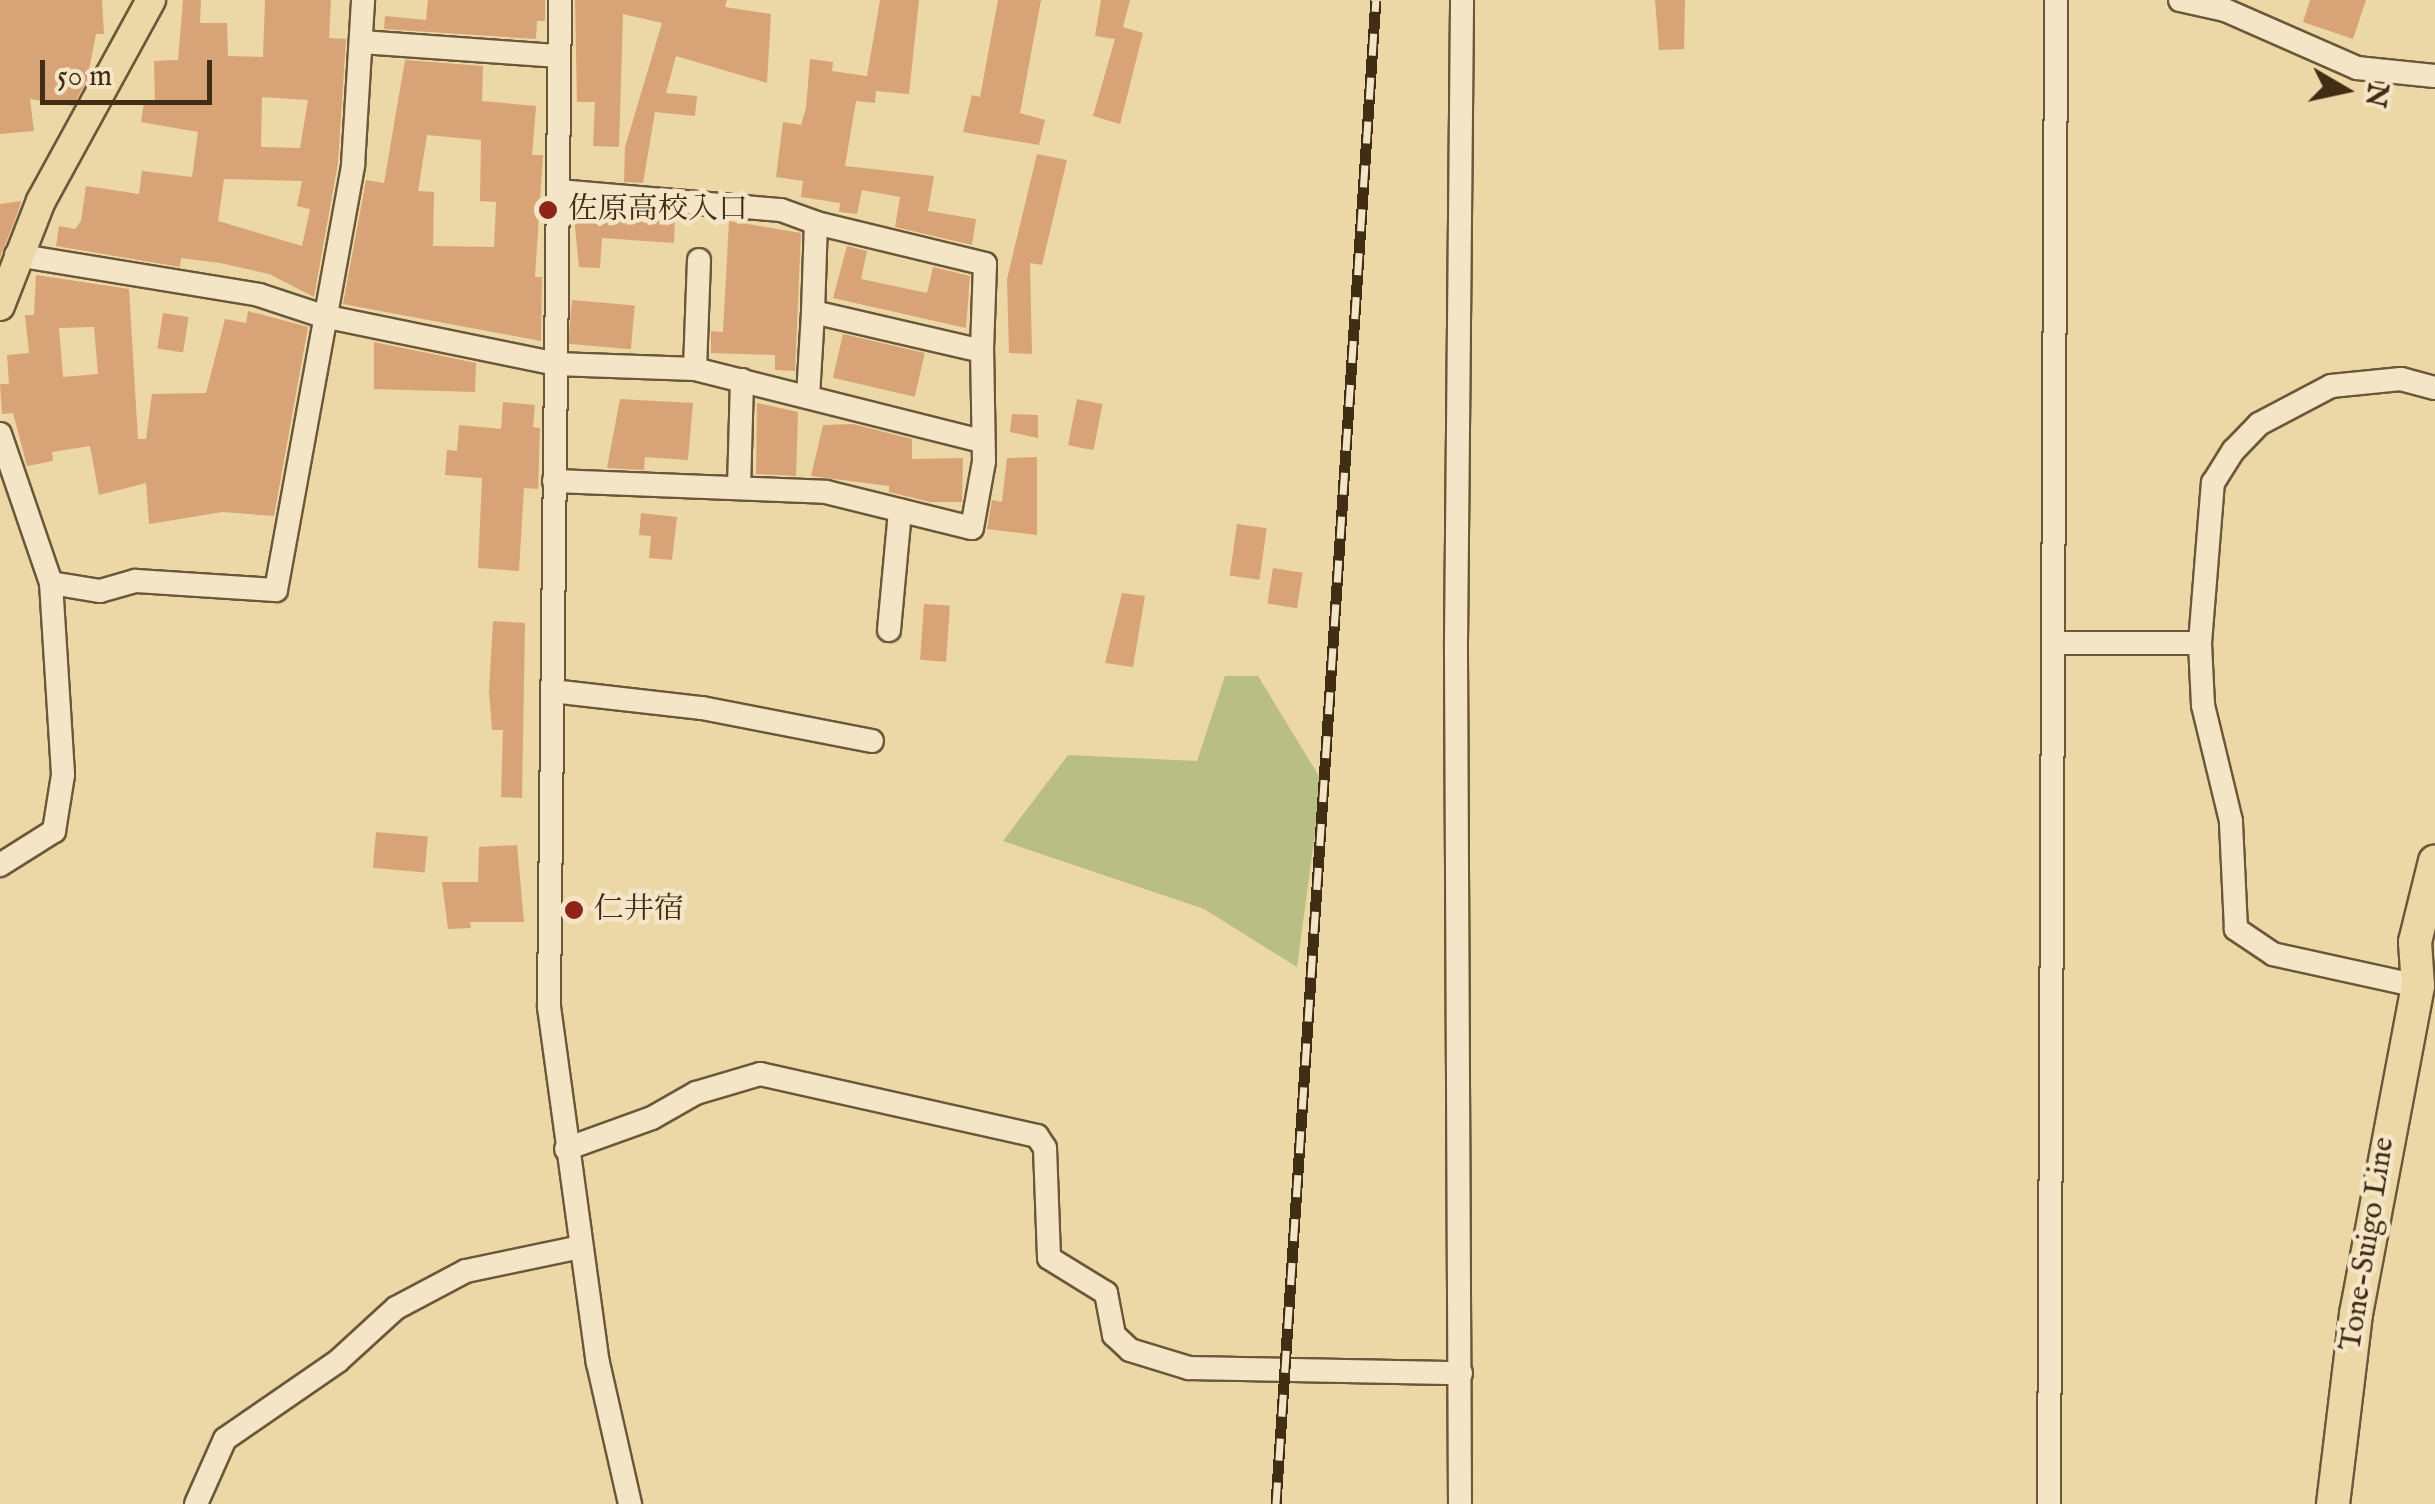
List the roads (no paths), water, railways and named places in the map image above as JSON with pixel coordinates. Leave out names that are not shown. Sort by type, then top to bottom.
[{"type":"highway","name":"Tone-Suigo Line","points":[[2333,1504],[2356,1314],[2426,974],[2416,942],[2435,861]]},
{"type":"main road","points":[[0,299],[16,254],[151,0]]},
{"type":"street","points":[[51,583],[100,592],[136,581],[276,590],[355,146],[363,0]]},
{"type":"street","points":[[560,0],[549,1007],[598,1363],[630,1504]]},
{"type":"street","points":[[1460,1504],[1456,642],[1462,0]]},
{"type":"street","points":[[2050,1504],[2056,0]]},
{"type":"street","points":[[2180,0],[2226,10],[2357,68],[2435,76]]},
{"type":"street","points":[[362,42],[560,56]]},
{"type":"street","points":[[554,480],[826,492],[972,528],[982,441],[986,264],[742,205],[558,191]]},
{"type":"street","points":[[808,397],[816,223]]},
{"type":"street","points":[[16,254],[259,295],[323,316],[556,364],[695,369],[982,441]]},
{"type":"street","points":[[695,369],[699,260]]},
{"type":"street","points":[[813,312],[982,352]]},
{"type":"street","points":[[2426,974],[2273,954],[2236,930],[2232,821],[2203,704],[2200,643],[2213,483],[2234,450],[2260,424],[2331,386],[2401,379],[2435,388]]},
{"type":"street","points":[[739,488],[742,380]]},
{"type":"street","points":[[0,434],[51,583],[60,815],[54,831],[0,865]]},
{"type":"street","points":[[889,630],[900,510]]},
{"type":"street","points":[[2055,643],[2200,643]]},
{"type":"street","points":[[552,691],[702,708],[872,742]]},
{"type":"street","points":[[566,1149],[652,1118],[696,1093],[760,1074],[1037,1136],[1045,1148],[1049,1258],[1106,1293],[1114,1335],[1130,1350],[1190,1368],[1461,1373]]},
{"type":"street","points":[[196,1504],[224,1439],[338,1361],[396,1308],[466,1271],[581,1247]]},
{"type":"railway","points":[[1276,1504],[1376,0]]},
{"type":"place","name":"佐原高校入口","points":[[548,210]]},
{"type":"place","name":"仁井宿","points":[[574,910]]}]
